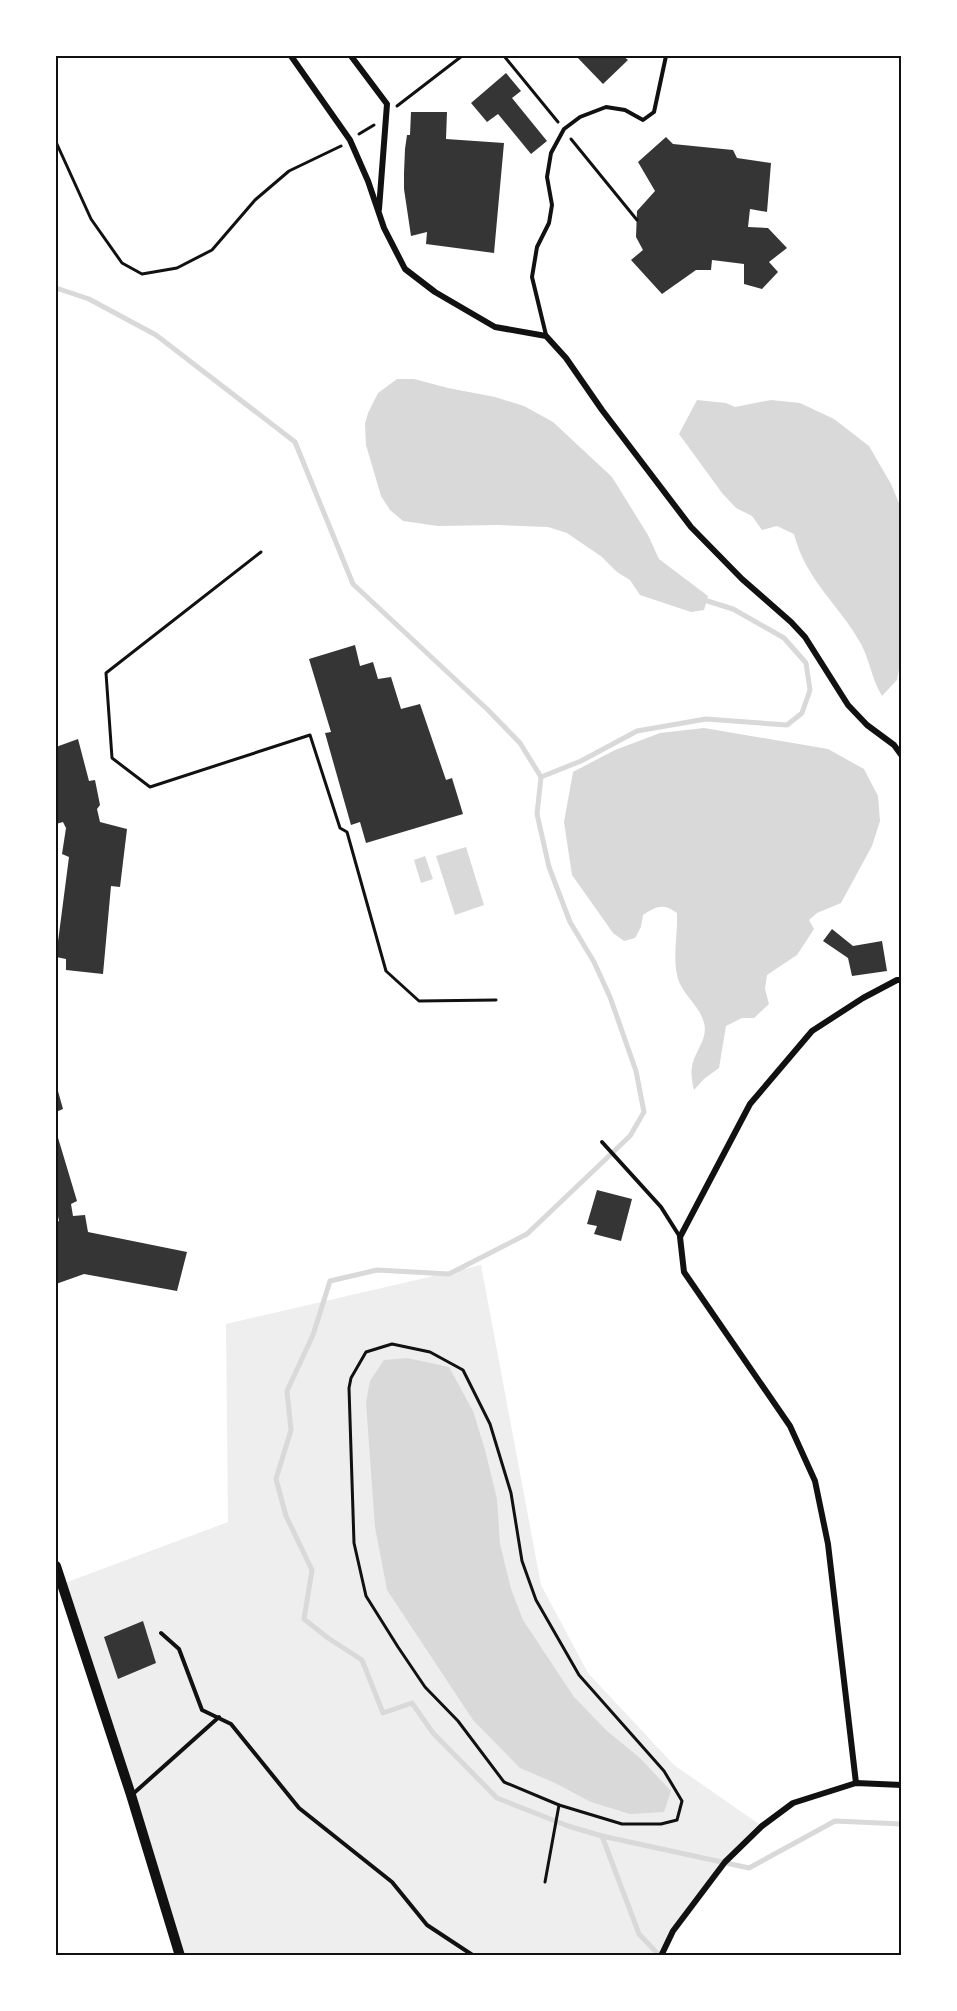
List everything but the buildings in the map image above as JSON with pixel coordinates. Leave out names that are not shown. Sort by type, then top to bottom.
[{"type":"street","points":[[291,56],[350,140],[384,228],[405,269],[435,292],[495,327],[546,336],[566,358],[602,410],[691,527],[727,564],[798,629],[848,705],[867,725],[894,745],[902,756]]},
{"type":"street","points":[[351,56],[387,104],[379,213]]},
{"type":"street","points":[[902,898],[902,933]]},
{"type":"street","points":[[856,1783],[828,1544],[815,1480],[789,1426],[684,1272],[680,1237],[750,1104],[812,1031],[863,998],[897,980],[902,980]]},
{"type":"street","points":[[56,1566],[131,1795],[180,1956]]},
{"type":"street","points":[[661,1956],[674,1931],[725,1862],[762,1826],[793,1803],[856,1783],[902,1785]]},
{"type":"lane","points":[[546,336],[532,277],[537,247],[549,223],[552,205],[547,177],[551,153],[564,129],[580,117],[606,107],[625,110],[643,120],[654,112],[666,56]]},
{"type":"lane","points":[[602,1142],[661,1207],[680,1237]]},
{"type":"lane","points":[[161,1633],[179,1648],[202,1710],[231,1725],[299,1808],[392,1882],[428,1925],[474,1956]]},
{"type":"lane","points":[[131,1795],[219,1717]]},
{"type":"path","points":[[56,142],[91,219],[122,263],[142,274],[177,268],[212,250],[255,200],[289,171],[332,151],[373,126],[462,56]]},
{"type":"path","points":[[261,552],[106,673],[112,758],[150,787],[310,735],[340,828],[347,832],[386,971],[420,1001],[496,1000]]},
{"type":"path","points":[[392,1344],[430,1352],[463,1370],[490,1424],[511,1493],[522,1562],[536,1600],[579,1675],[664,1771],[682,1801],[677,1820],[661,1824],[622,1824],[559,1805],[504,1782],[458,1721],[425,1687],[366,1596],[354,1543],[349,1388],[351,1378],[366,1352],[392,1344]]},
{"type":"path","points":[[545,1882],[559,1805]]},
{"type":"shaded area","points":[[397,379],[414,379],[495,397],[524,406],[553,422],[612,477],[648,535],[659,559],[708,596],[704,610],[691,612],[640,595],[630,580],[617,572],[602,557],[567,533],[548,527],[438,526],[403,521],[390,510],[381,496],[366,445],[365,424],[378,393]]},
{"type":"shaded area","points":[[697,400],[726,403],[735,407],[771,400],[800,403],[834,419],[869,446],[891,484],[901,508],[900,664],[897,680],[882,696],[861,644],[806,565],[794,534],[777,526],[762,530],[752,516],[736,508],[722,493],[679,434]]},
{"type":"shaded area","points":[[704,728],[828,749],[864,769],[878,796],[880,821],[872,846],[841,903],[817,913],[809,920],[814,929],[797,955],[767,975],[765,989],[769,1004],[754,1018],[742,1018],[726,1026],[719,1068],[694,1090],[692,1066],[705,1028],[699,1011],[684,990],[676,971],[677,913],[664,907],[648,912],[643,915],[641,927],[635,938],[624,941],[613,933],[572,875],[564,822],[573,772],[615,750],[660,733]]},
{"type":"shaded area","points":[[466,847],[484,905],[455,915],[436,856]]},
{"type":"shaded area","points":[[425,856],[433,879],[421,883],[414,860]]},
{"type":"shaded area","points":[[481,1265],[541,1585],[588,1673],[674,1765],[762,1826],[706,1886],[661,1955],[179,1955],[62,1584],[228,1522],[226,1324]]},
{"type":"shaded area","points":[[407,1358],[449,1367],[473,1411],[485,1450],[497,1499],[500,1544],[511,1589],[523,1620],[574,1697],[607,1731],[640,1758],[671,1791],[664,1812],[630,1814],[591,1802],[520,1768],[473,1720],[387,1590],[375,1527],[366,1402],[370,1381],[384,1360]]},
{"type":"waterway","points":[[56,288],[89,299],[156,335],[295,442],[353,584],[488,710],[520,743],[541,777],[537,814],[549,867],[570,922],[594,962],[610,997],[636,1071],[644,1112],[630,1136],[527,1234],[449,1274],[377,1270],[330,1281],[313,1335],[287,1391],[291,1430],[276,1479],[286,1516],[312,1570],[304,1619],[362,1660],[383,1713],[412,1703],[433,1733],[497,1798],[568,1826],[602,1836],[749,1868],[835,1821],[902,1824]]},
{"type":"waterway","points":[[541,777],[581,761],[637,731],[706,719],[787,725],[802,713],[810,690],[806,663],[784,638],[733,609],[701,599]]},
{"type":"waterway","points":[[602,1836],[639,1934],[660,1956]]}]
